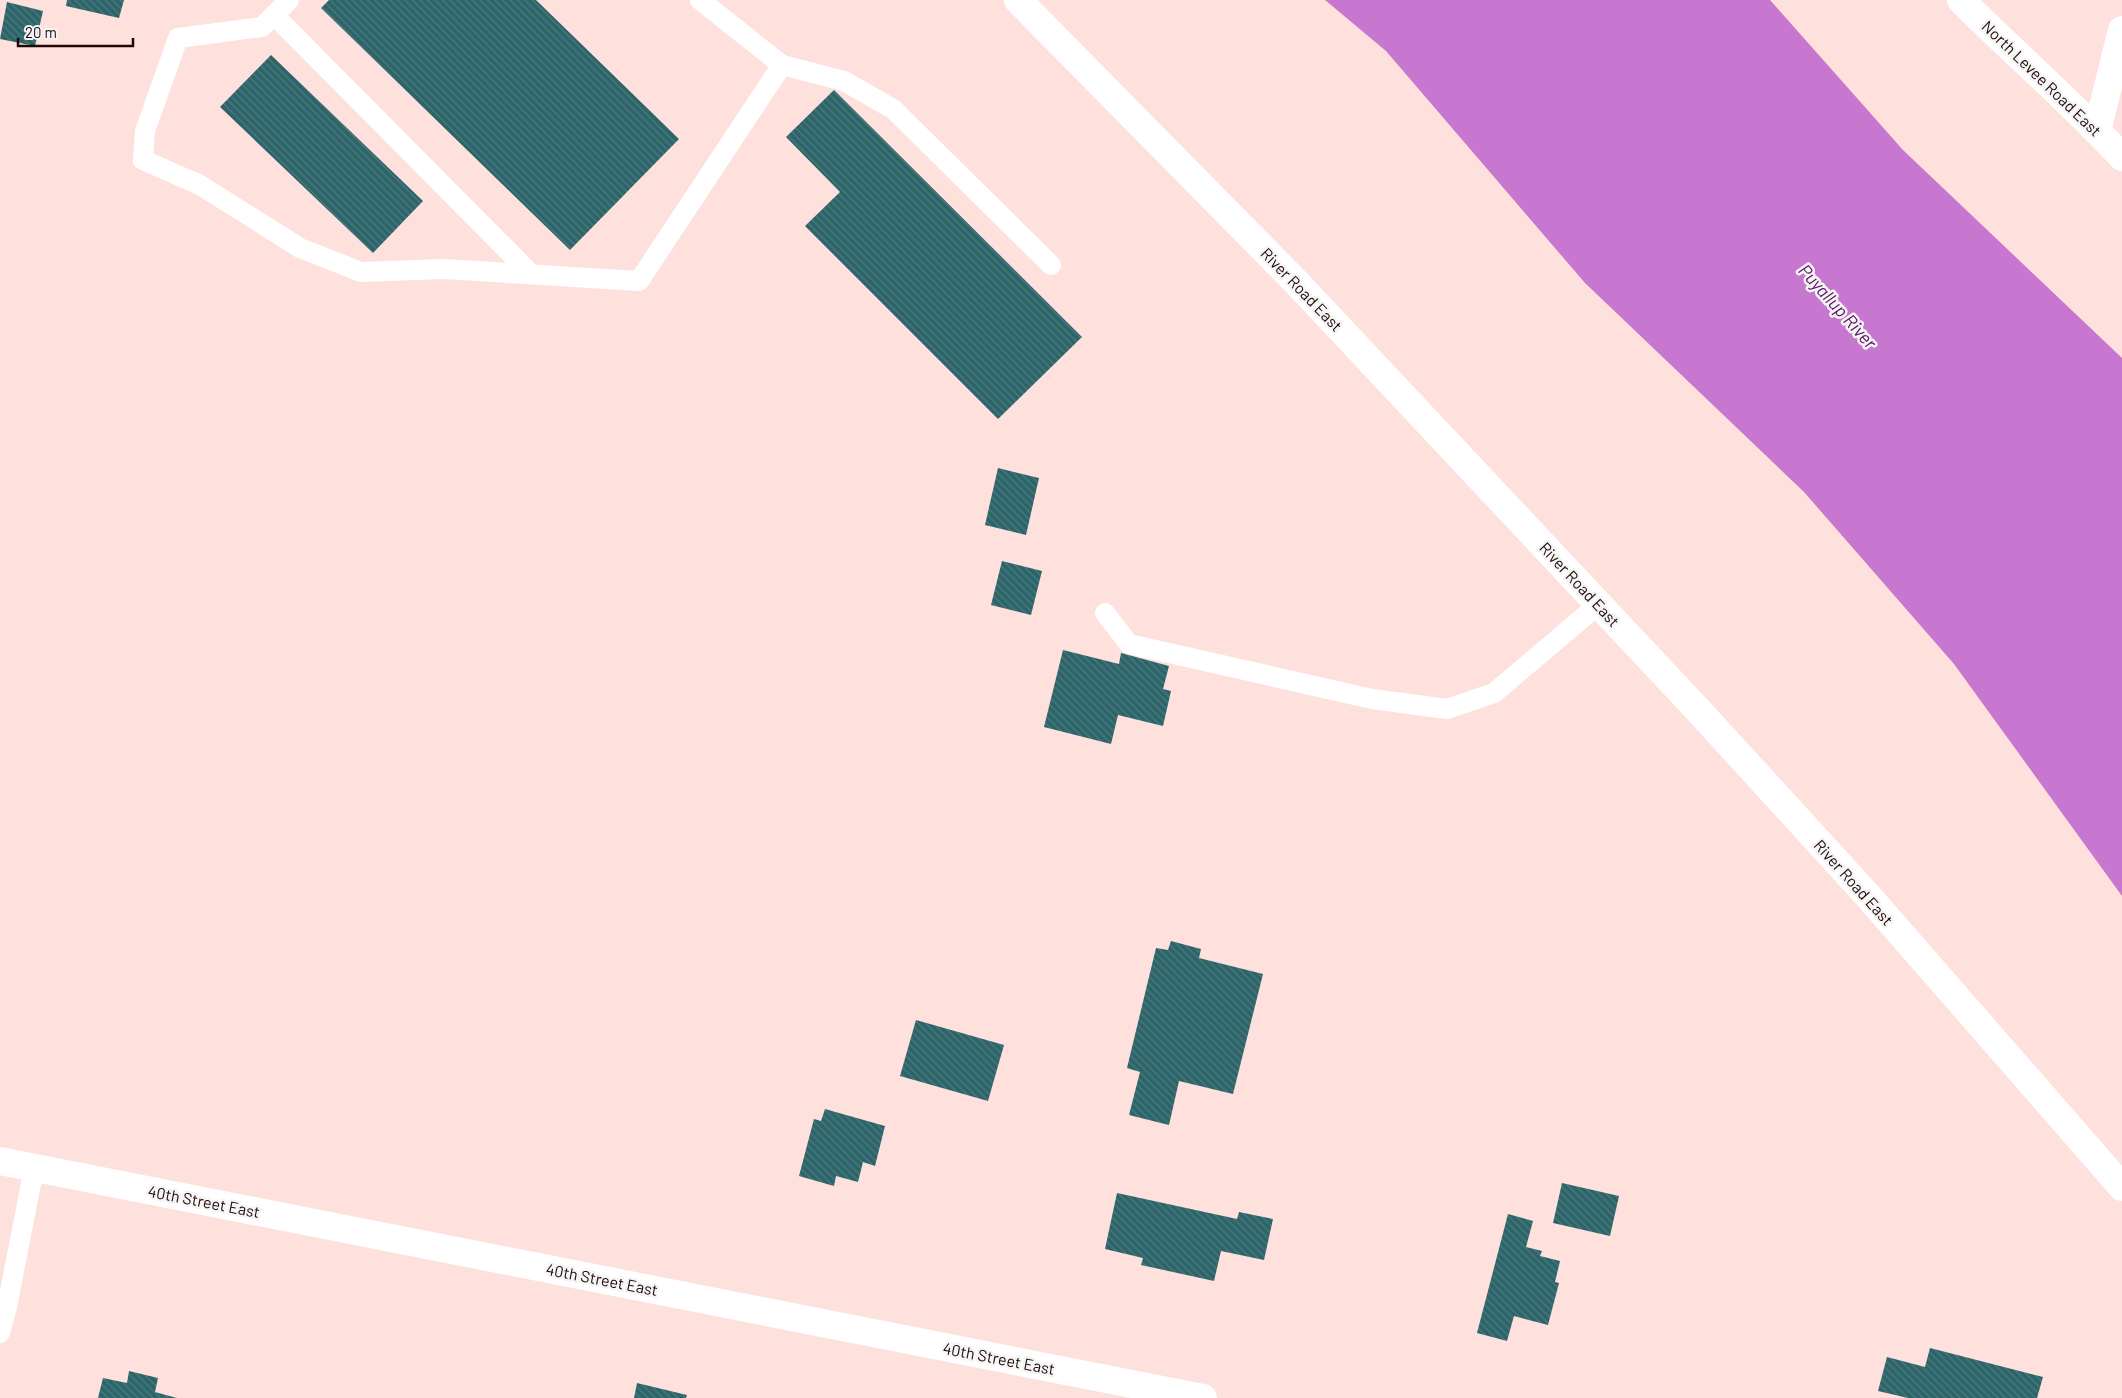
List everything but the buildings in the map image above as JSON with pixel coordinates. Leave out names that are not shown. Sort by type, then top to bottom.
[{"type":"main road","name":"River Road East","points":[[1018,0],[1297,283],[1698,710],[1868,896],[2122,1187]]},
{"type":"main road","name":"North Levee Road East","points":[[1961,0],[2015,55],[2097,131],[2122,158]]},
{"type":"main road","points":[[2097,131],[2122,30]]},
{"type":"main road","name":"40th Street East","points":[[0,1161],[1203,1398]]},
{"type":"lane","points":[[289,0],[262,27],[178,38],[145,131],[143,160],[200,185],[300,248],[361,272],[444,269],[639,281],[782,65]]},
{"type":"lane","points":[[700,0],[782,65],[844,81],[893,109],[1051,265]]},
{"type":"lane","points":[[274,15],[531,274]]},
{"type":"lane","points":[[1105,613],[1129,644],[1372,699],[1447,709],[1494,693],[1599,604]]},
{"type":"lane","points":[[0,1333],[7,1307],[34,1168]]},
{"type":"water","name":"Puyallup River","points":[[1325,0],[1770,0],[1903,150],[2122,358],[2122,896],[1954,664],[1804,492],[1585,283],[1386,51]]}]
